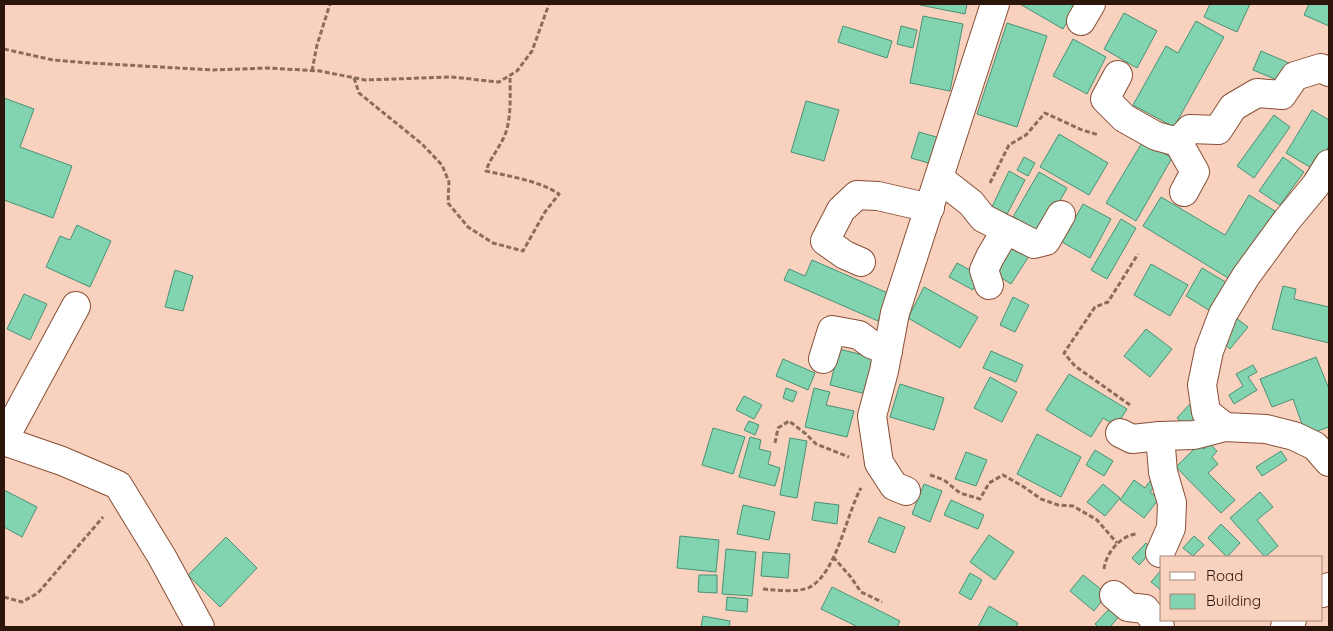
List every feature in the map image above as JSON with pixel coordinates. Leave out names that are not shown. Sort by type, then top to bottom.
[{"type":"street","points":[[906,491],[894,486],[878,463],[872,416],[884,371],[895,313],[995,4]]},
{"type":"street","points":[[1178,142],[1190,129],[1218,130],[1233,107],[1256,93],[1282,96],[1295,76],[1321,68],[1329,72]]},
{"type":"street","points":[[1118,75],[1105,99],[1124,118],[1156,136],[1178,142],[1195,172],[1184,192]]},
{"type":"street","points":[[1225,428],[1206,412],[1202,385],[1209,352],[1220,321],[1246,276],[1287,220],[1316,185],[1329,164]]},
{"type":"street","points":[[939,178],[971,203],[983,218],[1034,244],[1046,241],[1061,216]]},
{"type":"street","points":[[861,262],[845,255],[825,241],[841,210],[857,194],[878,196],[930,208]]},
{"type":"street","points":[[989,285],[984,270],[1006,230]]},
{"type":"street","points":[[76,306],[4,440],[118,484],[162,557],[200,627]]},
{"type":"street","points":[[823,359],[832,330],[859,335],[871,344],[888,351]]},
{"type":"street","points":[[1120,433],[1132,439],[1194,435],[1225,428],[1266,429],[1294,436],[1315,446],[1329,462]]},
{"type":"street","points":[[1160,436],[1162,472],[1172,503],[1171,528],[1163,546]]},
{"type":"street","points":[[1114,595],[1128,607],[1145,608],[1160,627]]},
{"type":"path","points":[[312,71],[317,45],[330,4]]},
{"type":"path","points":[[4,49],[53,60],[90,63],[213,70],[267,68],[312,71],[365,80],[451,77],[499,82],[517,71],[532,51],[549,4]]},
{"type":"path","points":[[354,78],[359,93],[422,144],[442,165],[449,182],[448,203],[468,227],[493,243],[523,251],[545,212],[559,194],[529,182],[486,171],[489,161],[504,138],[510,108],[510,75]]},
{"type":"path","points":[[976,208],[1009,145],[1026,135],[1045,113],[1082,130],[1105,137]]},
{"type":"path","points":[[1138,254],[1108,302],[1095,307],[1064,353],[1075,366],[1134,409],[1160,436]]},
{"type":"path","points":[[763,589],[790,591],[809,588],[826,573],[860,490],[878,463],[860,461],[816,444],[788,421],[778,428],[775,443]]},
{"type":"path","points":[[906,491],[914,479],[926,473],[944,480],[960,493],[980,499],[989,483],[1003,475],[1041,499],[1058,505],[1074,506],[1097,520],[1117,543]]},
{"type":"path","points":[[4,597],[22,602],[38,593],[123,494]]},
{"type":"path","points":[[1114,595],[1102,581],[1105,562],[1117,543],[1132,535],[1146,533],[1163,546]]},
{"type":"path","points":[[833,557],[861,592],[882,602]]},
{"type":"building","points":[[920,4],[967,4],[965,14]]},
{"type":"building","points":[[1020,4],[1077,4],[1063,29]]},
{"type":"building","points":[[1210,4],[1250,4],[1237,32],[1204,17]]},
{"type":"building","points":[[1309,4],[1329,4],[1329,26],[1304,15]]},
{"type":"building","points":[[1124,13],[1157,31],[1137,68],[1104,49]]},
{"type":"building","points":[[923,16],[963,24],[950,91],[910,83]]},
{"type":"building","points":[[1196,21],[1224,37],[1174,127],[1133,105],[1166,46],[1178,53]]},
{"type":"building","points":[[1007,23],[1047,36],[1017,127],[977,114]]},
{"type":"building","points":[[843,26],[892,41],[887,58],[838,42]]},
{"type":"building","points":[[901,26],[917,30],[913,48],[897,44]]},
{"type":"building","points":[[1073,39],[1106,57],[1087,94],[1053,76]]},
{"type":"building","points":[[1261,51],[1289,63],[1282,82],[1253,70]]},
{"type":"building","points":[[4,98],[34,109],[20,147],[72,166],[53,218],[4,200]]},
{"type":"building","points":[[806,101],[839,110],[824,161],[791,152]]},
{"type":"building","points":[[1312,110],[1329,120],[1329,146],[1315,170],[1286,153]]},
{"type":"building","points":[[1274,115],[1290,127],[1254,178],[1237,166]]},
{"type":"building","points":[[919,132],[940,138],[932,164],[911,158]]},
{"type":"building","points":[[1059,134],[1108,163],[1089,195],[1040,167]]},
{"type":"building","points":[[1143,141],[1172,158],[1136,221],[1106,203]]},
{"type":"building","points":[[1024,157],[1035,163],[1028,176],[1017,170]]},
{"type":"building","points":[[1283,157],[1304,172],[1280,205],[1259,191]]},
{"type":"building","points":[[1009,171],[1025,180],[1004,220],[990,211]]},
{"type":"building","points":[[1039,172],[1067,188],[1042,233],[1013,217]]},
{"type":"building","points":[[1249,195],[1275,211],[1233,281],[1143,226],[1161,197],[1225,235]]},
{"type":"building","points":[[1083,204],[1111,219],[1090,258],[1062,242]]},
{"type":"building","points":[[1121,219],[1136,228],[1107,279],[1091,270]]},
{"type":"building","points":[[77,225],[111,241],[90,287],[46,267],[60,236],[70,240]]},
{"type":"building","points":[[1012,245],[1029,256],[1011,284],[994,273]]},
{"type":"building","points":[[812,260],[890,294],[878,321],[784,280],[789,269],[805,276]]},
{"type":"building","points":[[957,263],[981,276],[973,290],[949,277]]},
{"type":"building","points":[[1151,264],[1188,285],[1170,316],[1134,295]]},
{"type":"building","points":[[1202,268],[1229,284],[1212,312],[1186,296]]},
{"type":"building","points":[[175,270],[193,276],[183,311],[165,307]]},
{"type":"building","points":[[1283,286],[1296,289],[1294,299],[1329,307],[1329,343],[1272,329]]},
{"type":"building","points":[[924,287],[978,317],[960,348],[908,318]]},
{"type":"building","points":[[24,294],[47,304],[30,340],[7,329]]},
{"type":"building","points":[[1013,297],[1029,305],[1015,332],[1000,325]]},
{"type":"building","points":[[1235,317],[1248,327],[1230,349],[1218,339]]},
{"type":"building","points":[[1146,329],[1172,349],[1150,377],[1124,356]]},
{"type":"building","points":[[839,349],[879,359],[870,395],[830,385]]},
{"type":"building","points":[[991,351],[1023,365],[1016,382],[983,368]]},
{"type":"building","points":[[1316,357],[1329,389],[1329,427],[1306,435],[1293,399],[1272,407],[1260,379]]},
{"type":"building","points":[[783,359],[815,373],[808,390],[776,376]]},
{"type":"building","points":[[1253,365],[1257,372],[1248,377],[1257,390],[1234,404],[1229,395],[1243,386],[1236,374]]},
{"type":"building","points":[[1069,374],[1127,409],[1116,426],[1103,418],[1091,437],[1046,410]]},
{"type":"building","points":[[990,377],[1017,392],[1002,422],[974,408]]},
{"type":"building","points":[[900,384],[944,398],[934,430],[890,417]]},
{"type":"building","points":[[786,388],[797,392],[793,402],[783,398]]},
{"type":"building","points":[[814,388],[830,392],[826,405],[854,411],[847,437],[805,427]]},
{"type":"building","points":[[744,396],[762,405],[754,419],[736,410]]},
{"type":"building","points":[[1190,404],[1202,416],[1189,430],[1177,418]]},
{"type":"building","points":[[749,421],[759,425],[755,435],[744,430]]},
{"type":"building","points":[[713,428],[745,437],[733,474],[702,465]]},
{"type":"building","points":[[1037,434],[1081,457],[1061,497],[1017,474]]},
{"type":"building","points":[[750,437],[761,440],[759,449],[771,452],[768,464],[780,468],[775,486],[739,477]]},
{"type":"building","points":[[790,438],[807,441],[797,498],[780,495]]},
{"type":"building","points":[[1210,444],[1217,451],[1212,457],[1218,464],[1208,473],[1235,500],[1221,513],[1176,467],[1198,445],[1204,449]]},
{"type":"building","points":[[1095,450],[1113,461],[1104,476],[1086,465]]},
{"type":"building","points":[[1281,451],[1287,460],[1262,476],[1256,467]]},
{"type":"building","points":[[966,452],[987,460],[976,486],[955,479]]},
{"type":"building","points":[[1134,480],[1145,488],[1150,481],[1155,485],[1150,492],[1159,499],[1144,518],[1120,500]]},
{"type":"building","points":[[924,484],[942,491],[930,522],[912,514]]},
{"type":"building","points":[[1103,484],[1120,498],[1105,516],[1087,502]]},
{"type":"building","points":[[4,490],[37,507],[22,537],[4,527]]},
{"type":"building","points":[[1260,492],[1273,507],[1257,520],[1278,546],[1264,556],[1230,518]]},
{"type":"building","points":[[951,500],[984,515],[978,529],[944,515]]},
{"type":"building","points":[[815,502],[839,505],[837,524],[812,520]]},
{"type":"building","points":[[743,505],[775,512],[769,540],[737,534]]},
{"type":"building","points":[[879,517],[905,527],[895,553],[868,542]]},
{"type":"building","points":[[1221,524],[1240,543],[1226,556],[1208,538]]},
{"type":"building","points":[[989,535],[1014,552],[995,580],[970,562]]},
{"type":"building","points":[[680,536],[719,540],[716,572],[677,568]]},
{"type":"building","points":[[1194,536],[1204,545],[1193,556],[1183,548]]},
{"type":"building","points":[[226,537],[257,568],[220,607],[188,575]]},
{"type":"building","points":[[1146,543],[1153,550],[1139,565],[1132,558]]},
{"type":"building","points":[[726,549],[756,552],[752,596],[722,594]]},
{"type":"building","points":[[763,552],[790,554],[788,578],[761,576]]},
{"type":"building","points":[[1160,571],[1160,589],[1151,582]]},
{"type":"building","points":[[970,573],[982,580],[971,600],[959,593]]},
{"type":"building","points":[[699,575],[717,575],[717,593],[698,592]]},
{"type":"building","points":[[1083,575],[1107,594],[1094,611],[1070,591]]},
{"type":"building","points":[[832,587],[900,621],[897,627],[858,627],[821,609]]},
{"type":"building","points":[[727,597],[748,599],[747,612],[726,610]]},
{"type":"building","points":[[989,606],[1018,623],[1016,627],[978,627]]},
{"type":"building","points":[[1112,606],[1121,614],[1110,627],[1098,627],[1095,624]]},
{"type":"building","points":[[703,616],[730,621],[729,627],[701,627]]}]
